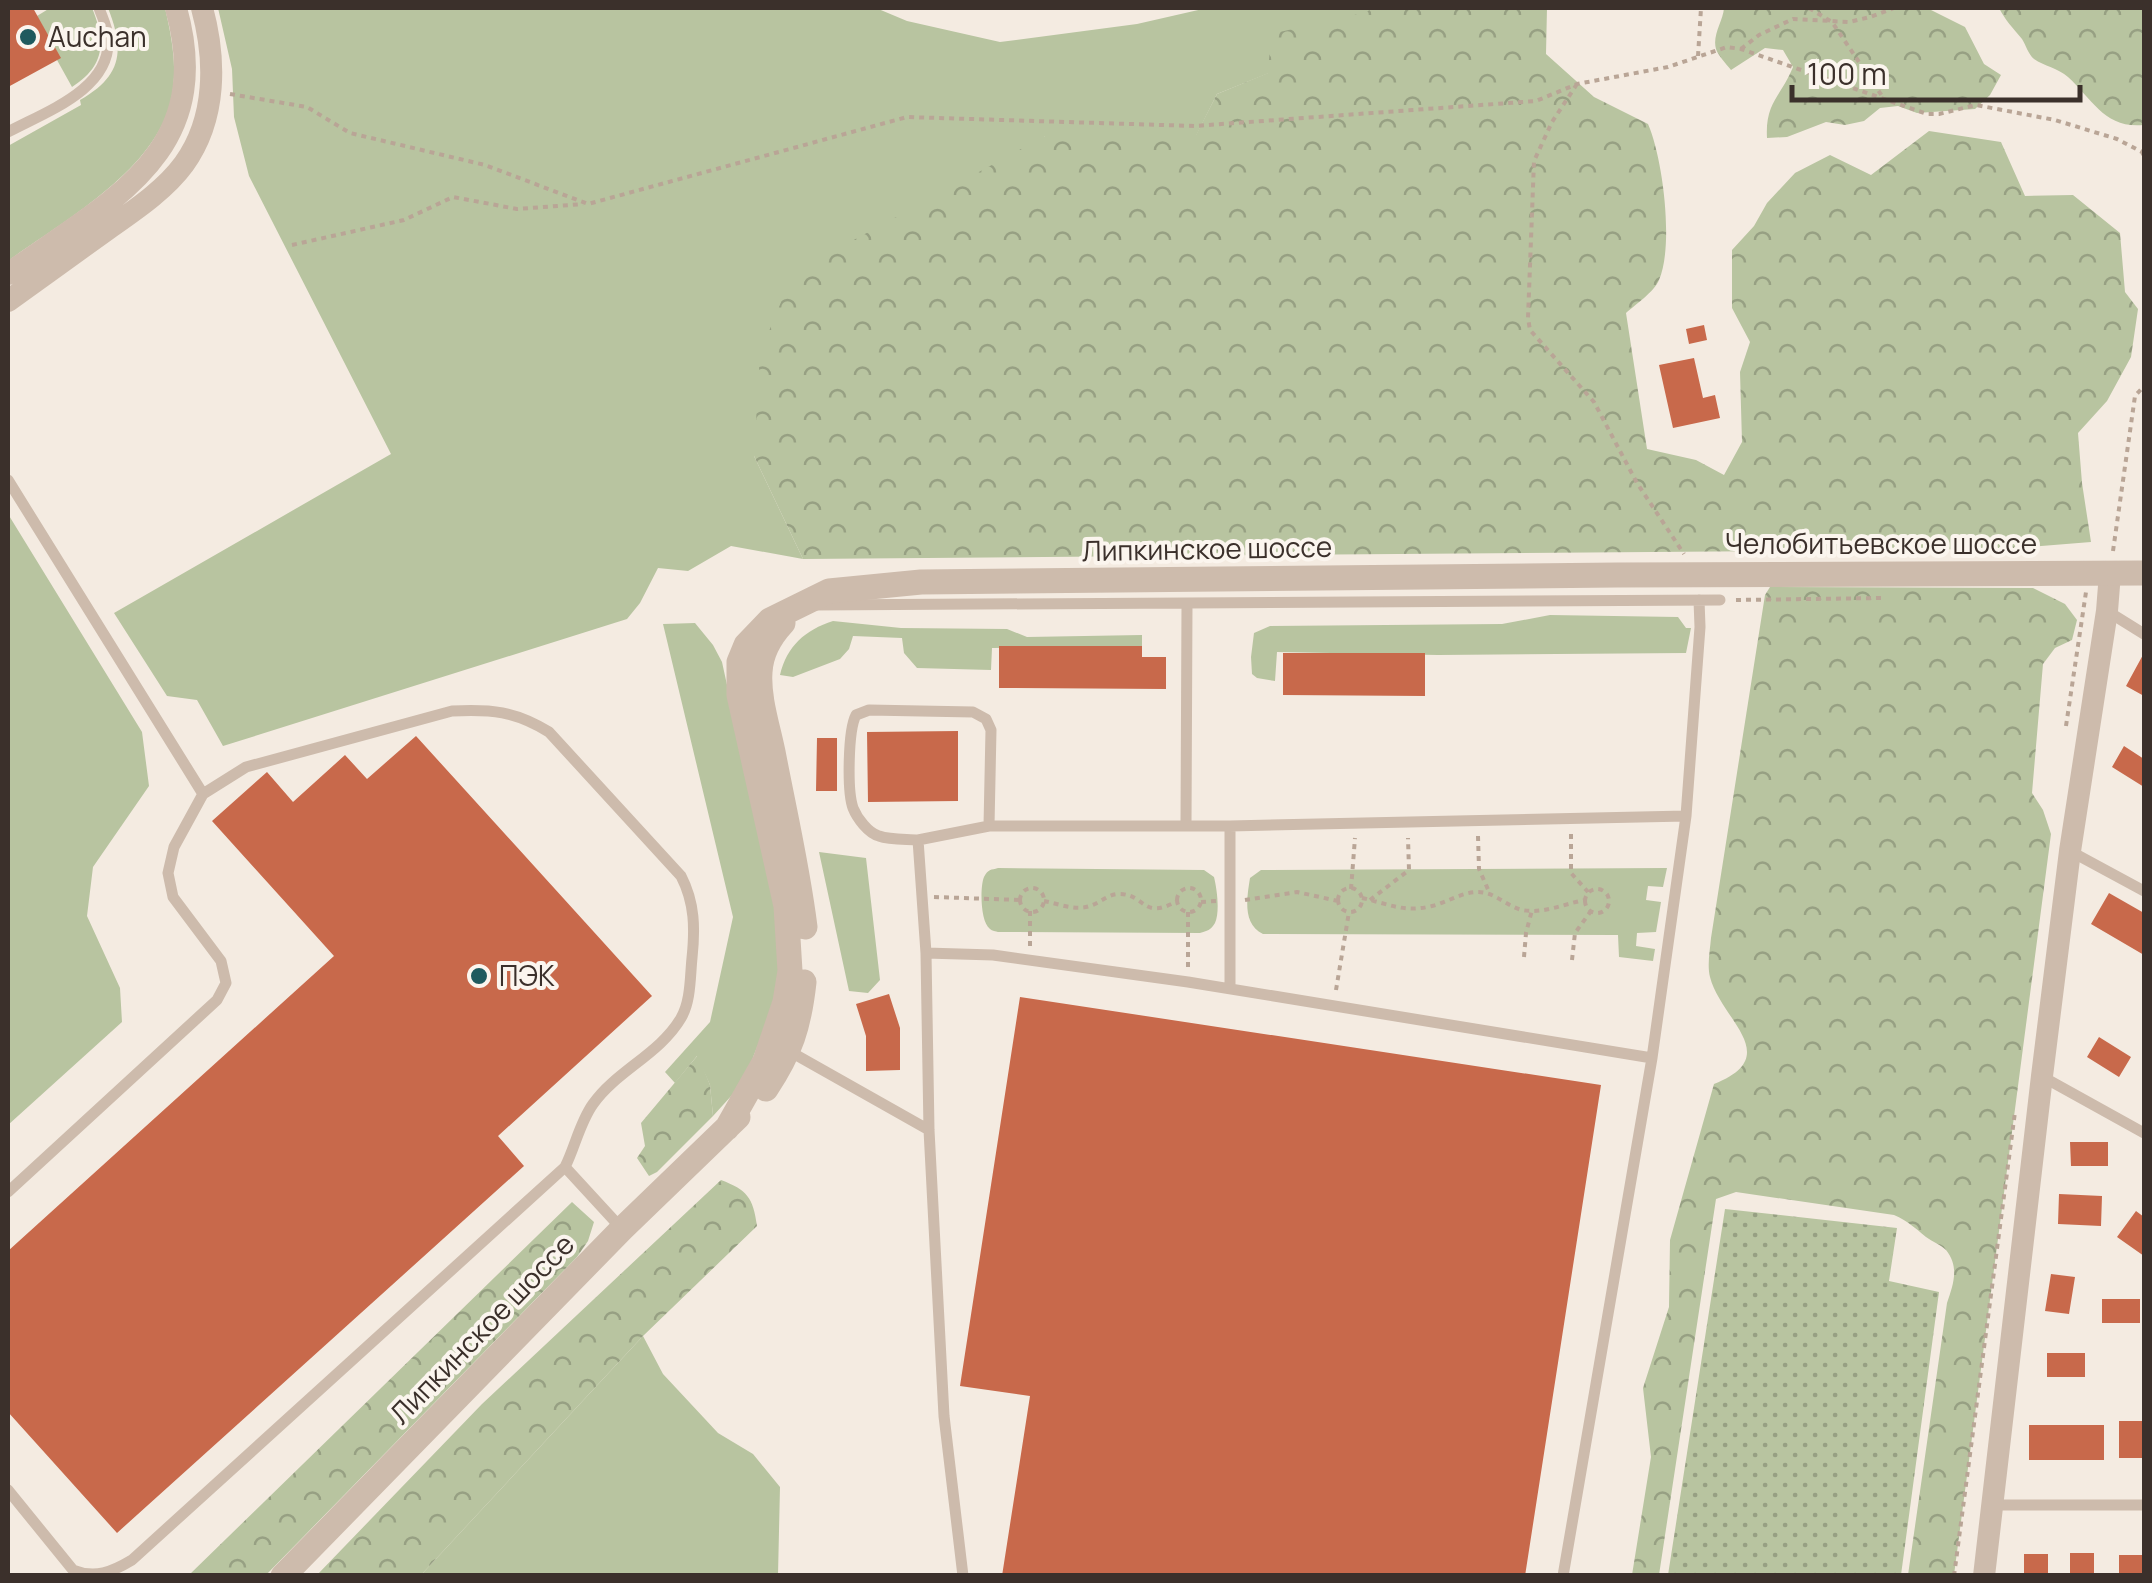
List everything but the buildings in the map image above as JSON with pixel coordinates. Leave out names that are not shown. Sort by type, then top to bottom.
[{"type":"street","points":[[8,274],[122,191],[162,147],[176,122],[185,92],[186,57],[176,8]]},
{"type":"street","points":[[8,301],[127,215],[183,166],[205,120],[210,91],[210,50],[202,8]]},
{"type":"street","points":[[1984,1576],[2070,850],[2111,566]]},
{"type":"street","name":"Челобитьевское шоссе","points":[[1617,574],[1698,587],[2111,566],[2144,573]]},
{"type":"street","name":"Липкинское шоссе","points":[[780,1047],[790,971],[786,906],[739,695],[739,662],[746,645],[770,620],[829,591],[921,582],[1617,574]]},
{"type":"street","name":"Липкинское шоссе","points":[[283,1576],[622,1229],[727,1128],[765,1061],[780,1047],[802,1000],[806,932],[760,673],[771,637],[800,605]]},
{"type":"street","points":[[757,632],[754,675],[764,703]]},
{"type":"lane","points":[[8,132],[97,78],[108,48],[108,34],[98,8]]},
{"type":"lane","points":[[8,480],[202,794]]},
{"type":"lane","points":[[800,605],[1187,604],[1698,587],[1720,600]]},
{"type":"lane","points":[[1562,1576],[1652,1058],[1686,816],[1700,628],[1698,587]]},
{"type":"lane","points":[[1186,826],[1187,604]]},
{"type":"lane","points":[[2107,611],[2144,634]]},
{"type":"lane","points":[[8,1192],[217,1000],[226,983],[221,960],[173,898],[168,873],[174,847],[202,794],[246,767],[452,711],[482,709],[522,716],[549,732],[680,876],[690,893],[694,925],[688,995],[682,1017],[667,1036],[594,1101],[564,1167],[132,1560],[116,1570],[94,1575],[73,1570],[8,1490]]},
{"type":"lane","points":[[989,826],[991,730],[986,719],[973,712],[869,710],[856,715],[850,726],[850,793],[854,810],[877,836],[918,840],[989,826],[1230,826],[1686,816]]},
{"type":"lane","points":[[1230,826],[1230,988]]},
{"type":"lane","points":[[918,840],[944,1416],[963,1576]]},
{"type":"lane","points":[[2070,850],[2144,890]]},
{"type":"lane","points":[[926,953],[994,954],[1230,988],[1652,1058]]},
{"type":"lane","points":[[780,1047],[929,1130]]},
{"type":"lane","points":[[2042,1076],[2144,1133]]},
{"type":"lane","points":[[564,1167],[622,1229]]},
{"type":"lane","points":[[1993,1505],[2144,1506]]},
{"type":"path","points":[[1698,56],[1701,8]]},
{"type":"path","points":[[1809,8],[1832,22],[1885,102]]},
{"type":"path","points":[[1742,50],[1759,35],[1793,19],[1849,22],[1894,8]]},
{"type":"path","points":[[292,245],[404,220],[453,197],[516,210],[588,204],[908,117],[1194,126],[1536,101],[1577,84],[1668,67],[1728,47],[1928,114],[1976,105],[2055,120],[2118,139],[2144,156]]},
{"type":"path","points":[[1577,84],[1552,122],[1534,161],[1530,330],[1594,402],[1636,483],[1698,587]]},
{"type":"path","points":[[210,91],[307,107],[350,133],[485,166],[588,204]]},
{"type":"path","points":[[2111,566],[2135,396],[2144,386]]},
{"type":"path","points":[[1571,819],[1571,873],[1588,892]]},
{"type":"path","points":[[1478,821],[1479,869],[1490,894]]},
{"type":"path","points":[[1370,900],[1408,870],[1408,822]]},
{"type":"path","points":[[1352,888],[1356,824]]},
{"type":"path","points":[[1032,888],[1042,894],[1044,901],[1040,908],[1030,912],[1022,908],[1020,900],[1025,890],[1032,888]]},
{"type":"path","points":[[1190,888],[1198,892],[1202,902],[1188,912],[1180,908],[1178,901],[1180,893],[1190,888]]},
{"type":"path","points":[[1338,901],[1344,890],[1352,888],[1362,898],[1389,907],[1416,909],[1483,892],[1511,906],[1547,910],[1584,900],[1594,889],[1602,890],[1608,906],[1602,912],[1591,912]]},
{"type":"path","points":[[1202,902],[1298,892],[1338,901],[1348,912]]},
{"type":"path","points":[[1044,901],[1085,907],[1126,894],[1160,909],[1178,901]]},
{"type":"path","points":[[922,896],[1020,900]]},
{"type":"path","points":[[1348,912],[1359,908],[1362,898]]},
{"type":"path","points":[[1584,900],[1591,912]]},
{"type":"path","points":[[1524,957],[1532,910]]},
{"type":"path","points":[[1030,912],[1031,960]]},
{"type":"path","points":[[1188,912],[1188,982]]},
{"type":"path","points":[[1334,1005],[1348,912]]},
{"type":"path","points":[[1572,960],[1575,934],[1591,912]]},
{"type":"green space","points":[[50,8],[92,8],[97,20],[101,42],[97,62],[72,87],[37,16]]},
{"type":"green space","points":[[108,8],[165,8],[174,77],[162,126],[127,172],[80,211],[8,261],[8,146],[81,105],[80,100],[112,72],[118,50]]},
{"type":"green space","points":[[218,8],[876,8],[907,21],[1000,42],[1137,24],[1207,8],[1375,8],[1269,73],[1217,94],[1196,136],[1045,136],[754,456],[803,559],[731,546],[688,571],[658,568],[627,619],[223,746],[197,700],[167,696],[114,613],[391,454],[249,176],[234,117],[232,69]]},
{"type":"green space","points":[[1375,8],[1547,8],[1546,54],[1594,97],[1648,124],[1662,179],[1666,246],[1657,284],[1626,313],[1647,449],[1696,460],[1724,475],[1742,442],[1740,372],[1750,342],[1732,308],[1732,250],[1795,173],[1830,155],[1871,175],[1929,131],[2001,142],[2025,196],[2073,195],[2120,233],[2125,292],[2138,309],[2131,357],[2107,401],[2078,433],[2091,542],[2006,549],[803,559],[754,456],[760,353],[793,273],[1045,136],[1196,135],[1217,94],[1268,73],[1271,34]]},
{"type":"green space","points":[[1724,8],[1927,8],[1965,27],[1984,64],[2001,75],[1990,95],[1975,109],[1917,113],[1898,106],[1880,108],[1864,121],[1845,125],[1826,122],[1787,137],[1767,138],[1771,108],[1793,67],[1783,50],[1765,48],[1731,70],[1715,44]]},
{"type":"green space","points":[[1999,8],[2144,8],[2144,125],[2109,118],[2064,74],[2034,59]]},
{"type":"green space","points":[[8,514],[142,732],[149,786],[93,867],[87,916],[120,988],[122,1022],[8,1125]]},
{"type":"green space","points":[[1770,587],[2033,588],[2065,604],[2077,620],[2072,640],[2055,648],[2043,664],[2032,793],[2051,834],[1954,1575],[1908,1575],[1954,1276],[1950,1256],[1894,1215],[1736,1192],[1716,1199],[1659,1575],[1632,1575],[1651,1457],[1643,1388],[1669,1307],[1670,1240],[1714,1084],[1735,1073],[1745,1062],[1747,1049],[1716,993],[1709,963],[1765,595]]},
{"type":"green space","points":[[1550,615],[1678,617],[1686,628],[1691,628],[1686,653],[1277,652],[1275,681],[1252,674],[1254,633],[1270,626],[1502,624]]},
{"type":"green space","points":[[833,621],[901,628],[1007,629],[1027,637],[1142,635],[1142,646],[992,648],[991,670],[917,668],[904,653],[902,638],[853,636],[840,659],[793,677],[780,675],[799,640]]},
{"type":"green space","points":[[695,623],[722,662],[779,924],[778,994],[743,1083],[713,1116],[710,1085],[697,1056],[675,1083],[665,1072],[710,1022],[733,917],[663,624]]},
{"type":"green space","points":[[819,852],[866,858],[880,980],[868,993],[849,991]]},
{"type":"green space","points":[[998,868],[1204,870],[1214,877],[1217,918],[1210,929],[1200,933],[998,932],[987,925],[982,896],[985,874]]},
{"type":"green space","points":[[1667,868],[1663,887],[1648,886],[1646,900],[1661,902],[1656,932],[1637,933],[1636,946],[1655,949],[1653,961],[1619,957],[1618,935],[1263,934],[1252,924],[1248,909],[1250,878],[1261,870]]},
{"type":"green space","points":[[698,1055],[710,1085],[713,1116],[649,1176],[637,1158],[645,1146],[641,1123]]},
{"type":"green space","points":[[721,1180],[747,1196],[757,1226],[643,1336],[421,1575],[317,1575],[482,1404]]},
{"type":"green space","points":[[572,1202],[594,1222],[577,1257],[266,1575],[189,1575]]},
{"type":"green space","points":[[1725,1209],[1897,1228],[1889,1281],[1939,1292],[1901,1575],[1668,1575]]},
{"type":"green space","points":[[643,1336],[663,1374],[718,1433],[753,1454],[780,1487],[778,1575],[421,1575]]},
{"type":"place","name":"Auchan","points":[[28,37]]},
{"type":"place","name":"ПЭК","points":[[479,976]]}]
